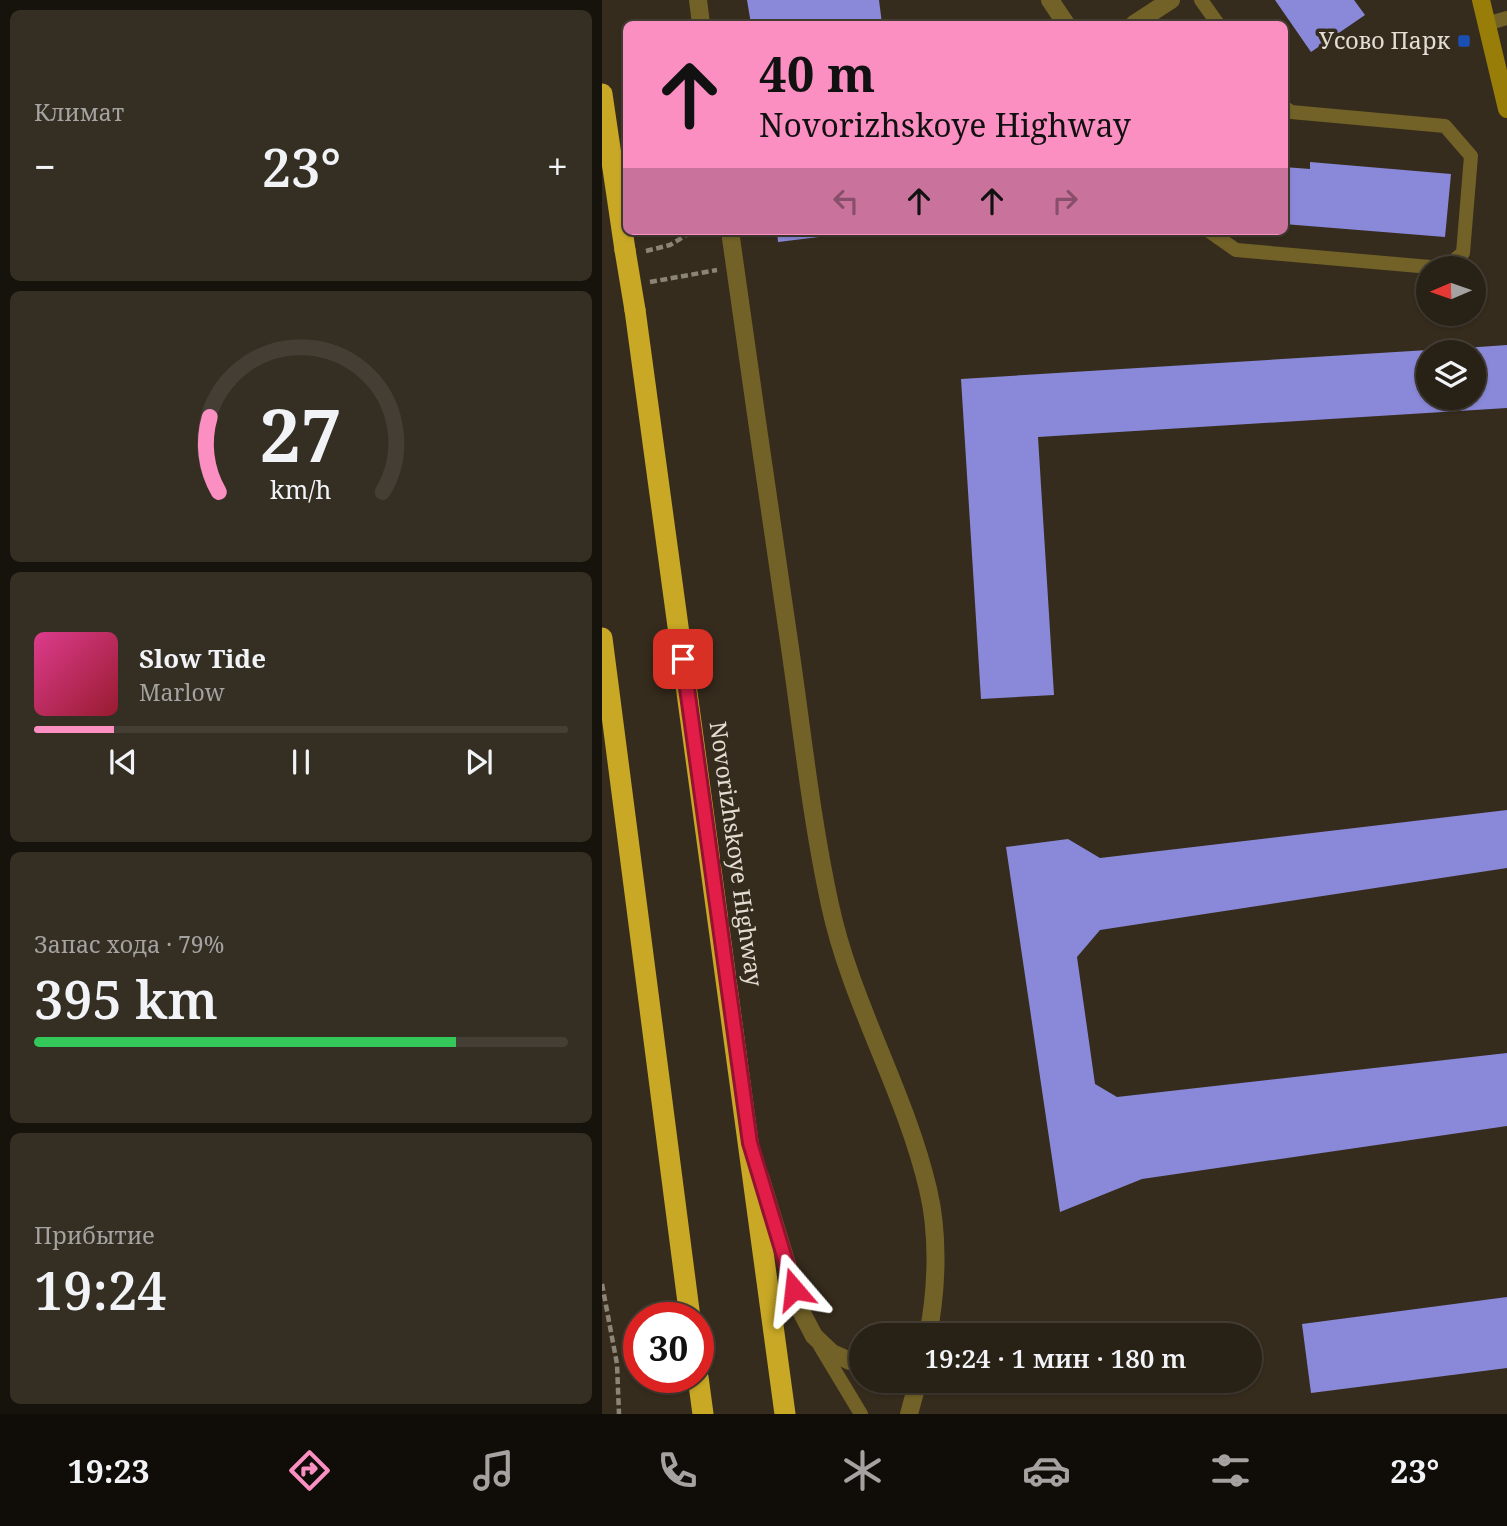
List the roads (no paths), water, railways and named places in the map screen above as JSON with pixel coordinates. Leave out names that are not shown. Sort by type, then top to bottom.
[{"type":"highway","name":"Novorizhskoye Highway","points":[[602,94],[635,310],[785,1414]]},
{"type":"highway","points":[[602,638],[688,1302]]},
{"type":"highway","points":[[700,1393],[703,1414]]},
{"type":"street","points":[[698,0],[701,21]]},
{"type":"street","points":[[1050,0],[1064,21]]},
{"type":"street","points":[[1140,21],[1171,0]]},
{"type":"street","points":[[1481,0],[1505,101]]},
{"type":"street","points":[[731,235],[806,762],[830,906],[855,990],[908,1124],[928,1190],[934,1238],[934,1304],[930,1323]]},
{"type":"street","points":[[750,1143],[802,1313],[814,1336],[832,1353],[849,1361]]},
{"type":"street","points":[[925,1323],[934,1304]]},
{"type":"street","points":[[909,1414],[915,1393]]},
{"type":"lane","points":[[1201,0],[1216,21]]},
{"type":"lane","points":[[1486,24],[1507,19]]},
{"type":"lane","points":[[1288,110],[1445,126],[1471,156],[1463,253],[1459,256]]},
{"type":"lane","points":[[1215,235],[1236,250],[1416,266]]},
{"type":"lane","points":[[814,1336],[861,1414]]},
{"type":"place","name":"Усово Парк","points":[[1464,41]]}]
